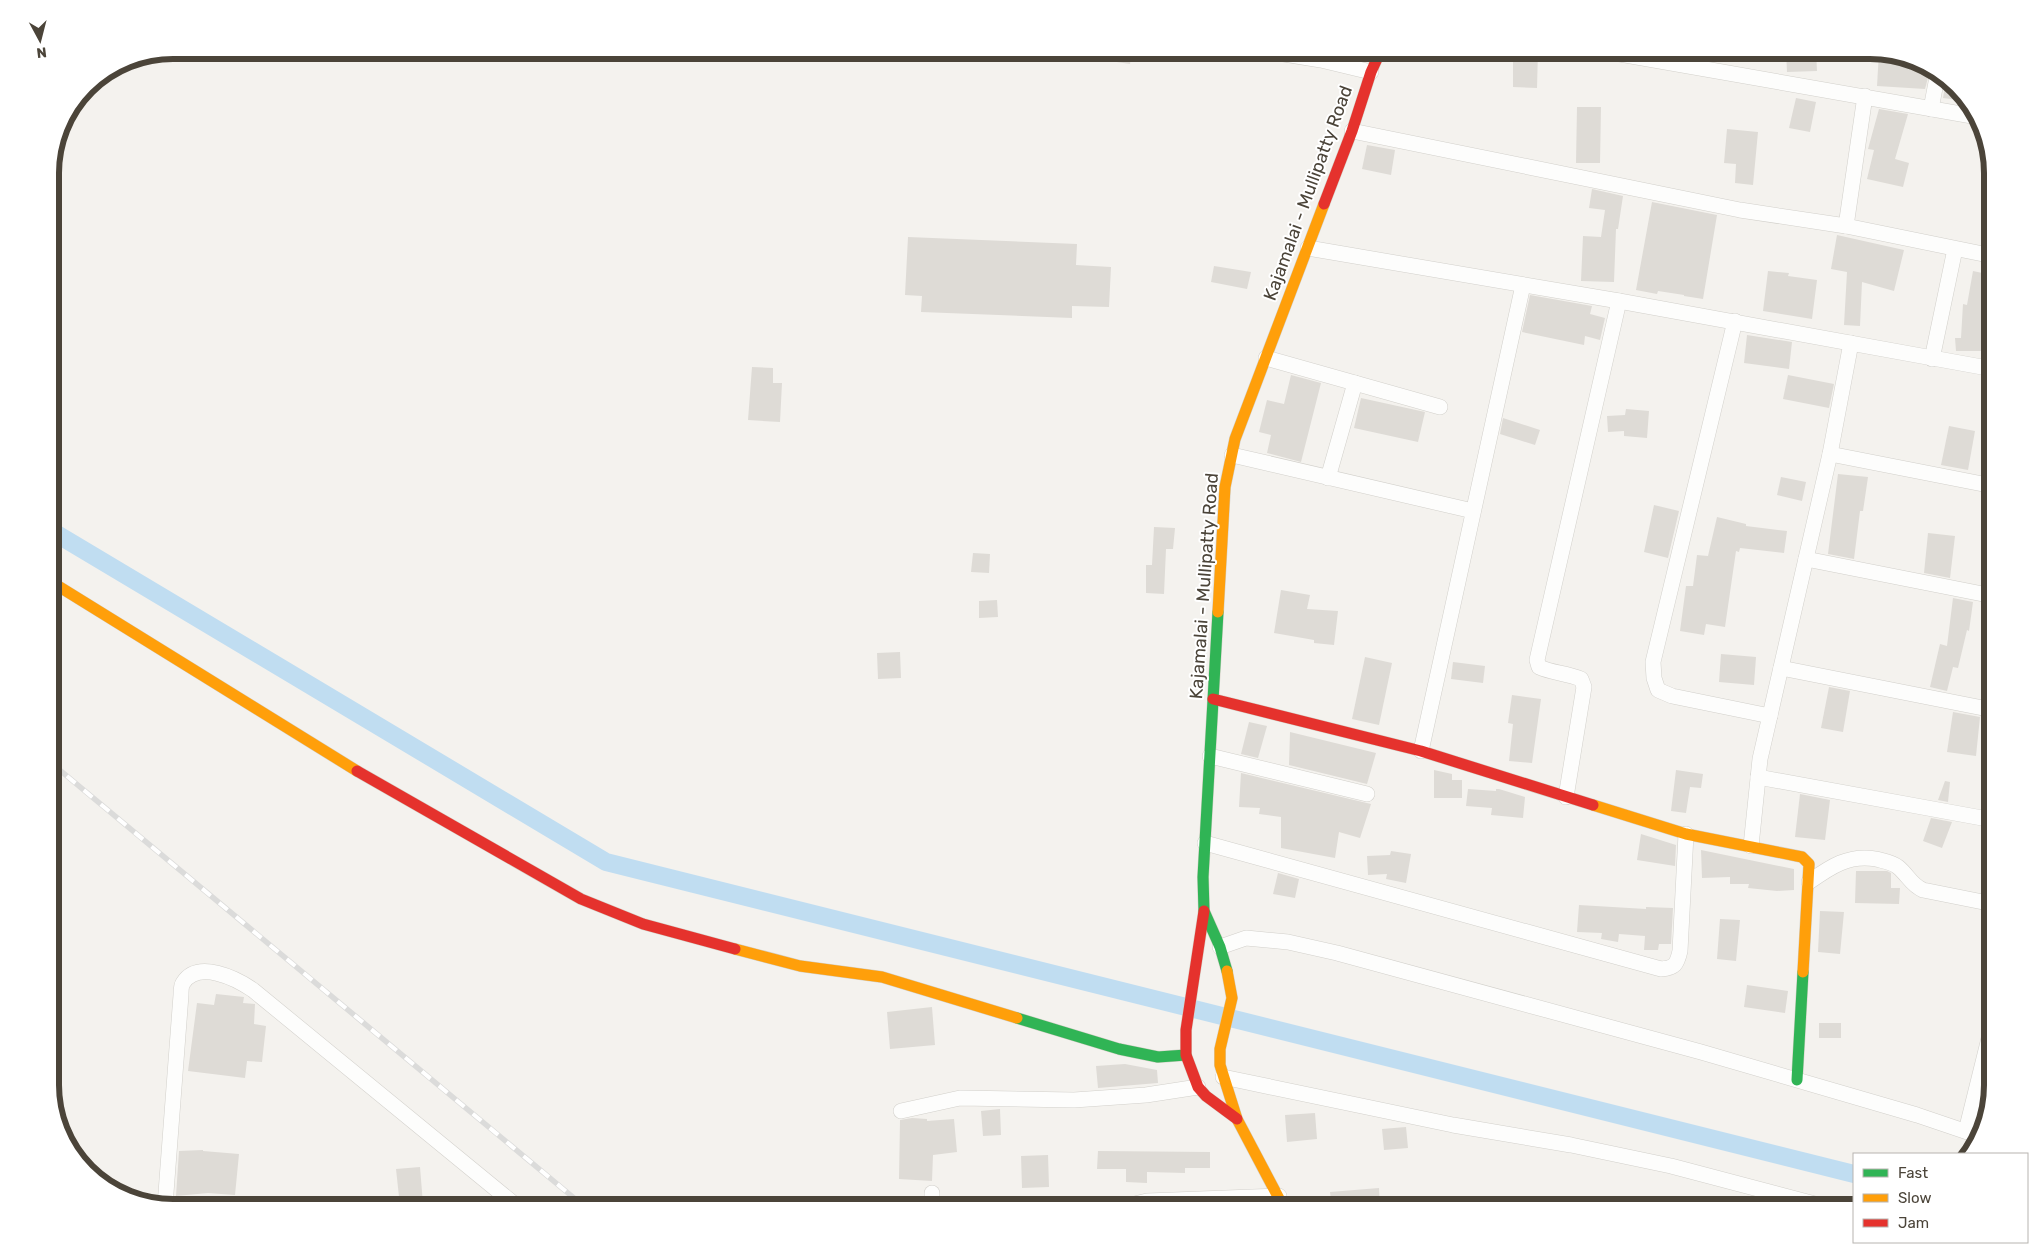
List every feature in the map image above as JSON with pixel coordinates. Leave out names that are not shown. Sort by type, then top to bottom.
[{"type":"street","points":[[1316,59],[1371,72]]},
{"type":"street","name":"Kajamalai - Mullipatty Road","points":[[1237,1119],[1206,1096],[1198,1087],[1186,1055],[1186,1030],[1204,911],[1203,877],[1225,487],[1235,439],[1352,131],[1377,59]]},
{"type":"street","points":[[1649,59],[1968,115]]},
{"type":"street","points":[[1931,109],[1937,80]]},
{"type":"street","points":[[1846,226],[1865,96]]},
{"type":"street","points":[[1352,131],[1740,210],[1846,226],[1984,254]]},
{"type":"street","points":[[1308,248],[1734,321],[1984,368]]},
{"type":"street","points":[[1932,359],[1955,249]]},
{"type":"street","points":[[1421,751],[1523,285]]},
{"type":"street","points":[[1566,797],[1584,687],[1581,678],[1546,670],[1539,667],[1537,660],[1619,301]]},
{"type":"street","points":[[1734,321],[1653,662],[1654,678],[1658,690],[1672,696],[1770,716]]},
{"type":"street","points":[[1751,846],[1758,777],[1770,716],[1830,454],[1851,343]]},
{"type":"street","points":[[1266,358],[1440,407]]},
{"type":"street","points":[[1328,478],[1355,383]]},
{"type":"street","points":[[1830,454],[1984,484]]},
{"type":"street","points":[[1232,455],[1473,511]]},
{"type":"street","points":[[1806,559],[1984,594]]},
{"type":"street","points":[[59,587],[375,782],[580,899],[643,924],[736,950],[800,966],[882,977],[1149,1056],[1186,1055]]},
{"type":"street","points":[[1781,668],[1984,708]]},
{"type":"street","points":[[1213,699],[1421,751],[1686,834],[1802,857],[1809,864],[1809,882],[1797,1080]]},
{"type":"street","points":[[1210,756],[1367,794]]},
{"type":"street","points":[[1758,777],[1984,818]]},
{"type":"street","points":[[1205,843],[1661,969],[1672,968],[1678,963],[1686,834]]},
{"type":"street","points":[[1809,882],[1831,866],[1848,859],[1866,857],[1886,861],[1898,867],[1914,886],[1923,890],[1984,902]]},
{"type":"street","name":"Kajamalai - Mullipatty Road","points":[[1204,911],[1220,946],[1232,998],[1220,1049],[1220,1065],[1223,1077],[1237,1119],[1280,1199]]},
{"type":"street","points":[[1220,946],[1246,938],[1288,942],[1797,1080],[1973,1133],[1984,1072]]},
{"type":"street","points":[[166,1199],[180,995],[183,984],[191,976],[204,972],[236,979],[253,990],[508,1199]]},
{"type":"street","points":[[1223,1077],[1453,1125],[1572,1145],[1717,1176],[1782,1199]]},
{"type":"street","points":[[901,1111],[960,1098],[1074,1100],[1146,1095],[1198,1087]]},
{"type":"building","points":[[1097,59],[1131,59],[1130,64]]},
{"type":"building","points":[[1513,59],[1538,59],[1537,88],[1513,87]]},
{"type":"building","points":[[1786,59],[1816,59],[1817,71],[1787,72]]},
{"type":"building","points":[[1879,60],[1914,67],[1929,75],[1925,89],[1877,86]]},
{"type":"building","points":[[1945,87],[1958,100],[1943,98]]},
{"type":"building","points":[[1796,98],[1816,102],[1810,132],[1789,128]]},
{"type":"building","points":[[1577,107],[1601,107],[1600,163],[1576,163]]},
{"type":"building","points":[[1879,109],[1908,114],[1895,159],[1909,163],[1903,187],[1867,179],[1874,150],[1868,149]]},
{"type":"building","points":[[1727,129],[1758,132],[1753,185],[1735,183],[1736,164],[1724,163]]},
{"type":"building","points":[[1367,145],[1395,150],[1391,175],[1362,169]]},
{"type":"building","points":[[1592,189],[1623,196],[1618,229],[1616,229],[1614,282],[1581,281],[1583,236],[1601,237],[1605,210],[1589,208]]},
{"type":"building","points":[[1652,202],[1717,215],[1703,299],[1658,291],[1657,294],[1636,290]]},
{"type":"building","points":[[1837,235],[1904,250],[1894,291],[1862,282],[1860,326],[1844,325],[1847,272],[1831,269]]},
{"type":"building","points":[[908,237],[1077,244],[1076,265],[1111,267],[1109,307],[1072,306],[1072,318],[921,312],[922,296],[905,295]]},
{"type":"building","points":[[1214,266],[1251,272],[1247,289],[1211,282]]},
{"type":"building","points":[[1768,271],[1789,273],[1788,276],[1817,280],[1812,319],[1763,311]]},
{"type":"building","points":[[1973,271],[1984,273],[1984,351],[1956,351],[1955,338],[1961,338],[1963,304],[1967,305]]},
{"type":"building","points":[[1530,295],[1592,306],[1590,314],[1605,318],[1600,340],[1585,336],[1584,345],[1522,332]]},
{"type":"building","points":[[1747,335],[1792,342],[1789,369],[1744,363]]},
{"type":"building","points":[[752,367],[773,368],[773,383],[782,383],[780,422],[748,420]]},
{"type":"building","points":[[1291,375],[1321,383],[1301,462],[1267,453],[1271,435],[1259,432],[1267,400],[1284,404]]},
{"type":"building","points":[[1788,375],[1834,384],[1829,408],[1783,399]]},
{"type":"building","points":[[1361,398],[1425,412],[1418,442],[1354,428]]},
{"type":"building","points":[[1626,409],[1649,411],[1647,438],[1624,436],[1624,431],[1608,432],[1607,416],[1625,415]]},
{"type":"building","points":[[1503,418],[1540,430],[1535,445],[1500,434]]},
{"type":"building","points":[[1949,426],[1975,431],[1968,470],[1941,465]]},
{"type":"building","points":[[1838,474],[1868,477],[1863,511],[1860,511],[1854,559],[1828,554]]},
{"type":"building","points":[[1781,477],[1806,482],[1802,501],[1777,495]]},
{"type":"building","points":[[1654,505],[1679,511],[1668,558],[1644,552]]},
{"type":"building","points":[[1717,517],[1746,524],[1746,526],[1787,531],[1784,553],[1740,548],[1739,552],[1736,551],[1725,627],[1706,624],[1704,635],[1680,631],[1686,586],[1693,586],[1697,555],[1708,556]]},
{"type":"building","points":[[1154,527],[1175,528],[1173,549],[1166,549],[1164,594],[1146,593],[1146,565],[1152,565]]},
{"type":"building","points":[[1928,533],[1955,536],[1950,578],[1924,573]]},
{"type":"building","points":[[973,553],[990,554],[989,573],[971,572]]},
{"type":"building","points":[[1281,590],[1310,595],[1307,609],[1338,611],[1334,645],[1314,643],[1314,640],[1274,633]]},
{"type":"building","points":[[1953,598],[1973,602],[1969,631],[1967,630],[1958,668],[1953,667],[1947,691],[1930,687],[1940,644],[1947,646]]},
{"type":"building","points":[[997,600],[998,617],[979,618],[979,601]]},
{"type":"building","points":[[900,652],[901,678],[878,679],[877,653]]},
{"type":"building","points":[[1721,654],[1756,657],[1754,685],[1719,682]]},
{"type":"building","points":[[1365,657],[1392,663],[1379,725],[1352,719]]},
{"type":"building","points":[[1453,662],[1485,666],[1483,683],[1451,679]]},
{"type":"building","points":[[1829,687],[1850,691],[1843,732],[1821,728]]},
{"type":"building","points":[[1512,695],[1541,699],[1532,763],[1509,761],[1513,724],[1508,723]]},
{"type":"building","points":[[1953,712],[1980,717],[1976,756],[1947,752]]},
{"type":"building","points":[[1249,722],[1267,726],[1258,758],[1241,754]]},
{"type":"building","points":[[1290,732],[1376,753],[1367,784],[1289,765]]},
{"type":"building","points":[[1434,770],[1452,774],[1452,780],[1462,780],[1462,798],[1434,798]]},
{"type":"building","points":[[1676,770],[1703,774],[1701,788],[1690,787],[1686,813],[1671,811]]},
{"type":"building","points":[[1241,773],[1371,804],[1360,838],[1339,832],[1335,858],[1281,848],[1281,817],[1259,814],[1260,808],[1239,807]]},
{"type":"building","points":[[1945,781],[1950,782],[1948,802],[1938,800]]},
{"type":"building","points":[[1468,789],[1496,791],[1496,789],[1499,789],[1525,797],[1523,818],[1491,815],[1492,808],[1466,806]]},
{"type":"building","points":[[1800,794],[1830,800],[1825,840],[1795,837]]},
{"type":"building","points":[[1931,818],[1952,822],[1942,848],[1923,841]]},
{"type":"building","points":[[1641,834],[1676,845],[1675,866],[1637,860]]},
{"type":"building","points":[[1701,850],[1794,869],[1794,890],[1777,891],[1748,888],[1749,884],[1730,884],[1730,877],[1702,878]]},
{"type":"building","points":[[1391,851],[1411,854],[1406,883],[1386,879],[1387,874],[1368,875],[1367,856],[1390,855]]},
{"type":"building","points":[[1856,871],[1887,871],[1891,873],[1891,888],[1900,888],[1899,904],[1855,903]]},
{"type":"building","points":[[1278,873],[1299,879],[1295,898],[1273,894]]},
{"type":"building","points":[[1579,905],[1646,909],[1646,907],[1673,908],[1671,944],[1659,944],[1658,950],[1644,950],[1645,936],[1619,934],[1618,942],[1601,939],[1602,933],[1577,932]]},
{"type":"building","points":[[1820,911],[1844,912],[1840,954],[1818,952]]},
{"type":"building","points":[[1720,919],[1740,920],[1736,961],[1717,959]]},
{"type":"building","points":[[1747,985],[1788,991],[1785,1013],[1744,1007]]},
{"type":"building","points":[[216,994],[244,997],[243,1003],[255,1004],[254,1024],[266,1026],[262,1062],[247,1061],[245,1078],[188,1071],[197,1003],[214,1005]]},
{"type":"building","points":[[932,1007],[935,1045],[890,1049],[887,1012]]},
{"type":"building","points":[[1819,1023],[1841,1023],[1841,1038],[1819,1038]]},
{"type":"building","points":[[1125,1064],[1157,1070],[1158,1083],[1098,1088],[1096,1066]]},
{"type":"building","points":[[1000,1109],[1001,1135],[983,1136],[981,1111]]},
{"type":"building","points":[[1315,1113],[1317,1139],[1287,1142],[1285,1115]]},
{"type":"building","points":[[912,1118],[927,1119],[927,1121],[954,1119],[957,1152],[933,1155],[932,1181],[899,1179],[900,1120]]},
{"type":"building","points":[[1406,1127],[1408,1148],[1384,1150],[1382,1129]]},
{"type":"building","points":[[203,1150],[239,1154],[235,1195],[208,1193],[176,1196],[179,1151]]},
{"type":"building","points":[[1098,1151],[1210,1152],[1210,1168],[1185,1168],[1185,1173],[1147,1172],[1147,1183],[1126,1182],[1126,1169],[1097,1169]]},
{"type":"building","points":[[1048,1155],[1049,1187],[1022,1188],[1021,1156]]},
{"type":"building","points":[[420,1167],[423,1199],[399,1199],[396,1169]]},
{"type":"building","points":[[1379,1188],[1380,1199],[1331,1199],[1330,1192]]},
{"type":"waterway","points":[[59,535],[606,862],[1853,1174]]},
{"type":"railway","points":[[59,769],[575,1199]]},
{"type":"traffic: fast","points":[[1218,612],[1203,877],[1204,911],[1220,947],[1227,971]]},
{"type":"traffic: fast","points":[[1797,1080],[1803,972]]},
{"type":"traffic: fast","points":[[1017,1018],[1119,1049],[1158,1057],[1186,1055]]},
{"type":"traffic: slow","points":[[1218,612],[1225,487],[1235,439],[1324,204]]},
{"type":"traffic: slow","points":[[59,587],[357,771]]},
{"type":"traffic: slow","points":[[1593,805],[1686,834],[1802,857],[1809,864],[1803,972]]},
{"type":"traffic: slow","points":[[735,949],[800,966],[882,977],[1017,1018]]},
{"type":"traffic: slow","points":[[1227,971],[1232,998],[1220,1049],[1220,1065],[1237,1119],[1279,1199]]},
{"type":"traffic: jam","points":[[1324,204],[1377,59]]},
{"type":"traffic: jam","points":[[1213,699],[1421,751],[1593,805]]},
{"type":"traffic: jam","points":[[357,771],[581,899],[643,924],[735,949]]},
{"type":"traffic: jam","points":[[1204,911],[1186,1030],[1186,1055],[1198,1087],[1206,1096],[1237,1119]]}]
